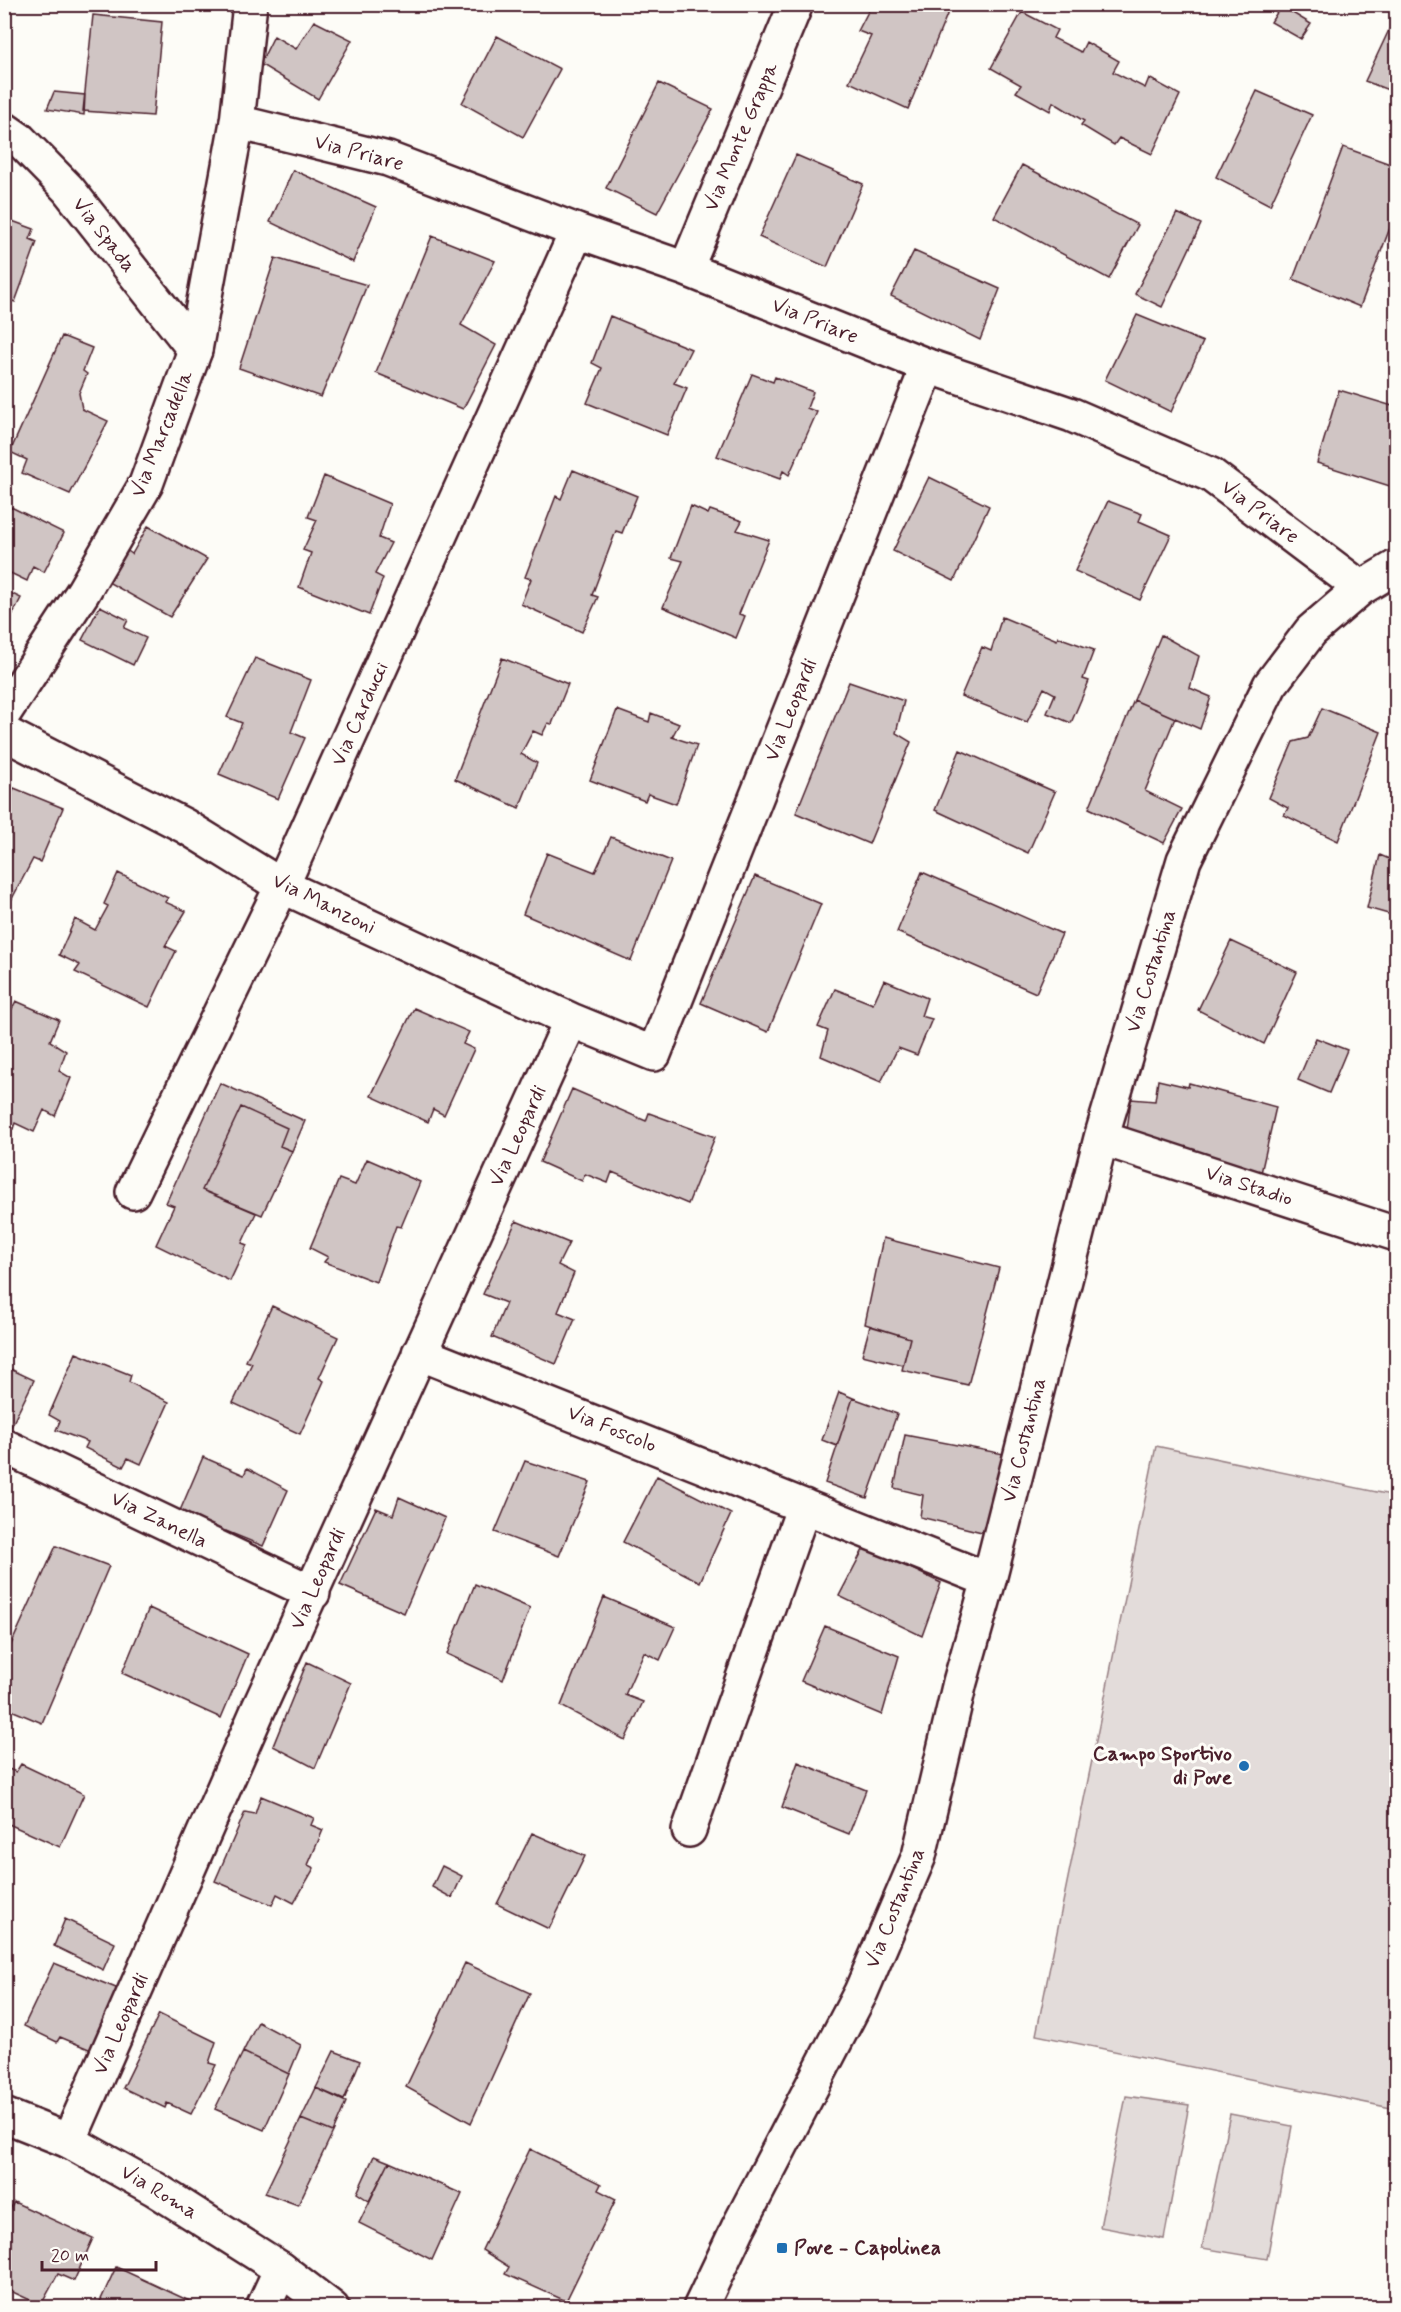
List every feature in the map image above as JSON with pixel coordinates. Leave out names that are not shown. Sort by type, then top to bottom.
[{"type":"street","name":"Via Marcadella","points":[[4,713],[83,592],[146,484],[195,350],[237,122],[250,4]]},
{"type":"street","name":"Via Monte Grappa","points":[[686,268],[796,4]]},
{"type":"street","name":"Via Priare","points":[[237,122],[388,159],[577,231],[686,268],[928,366],[1072,415],[1211,476],[1361,588]]},
{"type":"street","name":"Via Spada","points":[[4,129],[20,140],[68,189],[195,350]]},
{"type":"street","name":"Via Carducci","points":[[133,1192],[282,886],[577,231]]},
{"type":"street","name":"Via Leopardi","points":[[654,1054],[928,366]]},
{"type":"street","name":"Via Costantina","points":[[700,2307],[861,1992],[919,1856],[960,1682],[989,1580],[1101,1138],[1184,860],[1270,685],[1311,631],[1361,588],[1396,567]]},
{"type":"street","name":"Via Manzoni","points":[[4,733],[184,826],[282,886],[571,1020],[654,1054]]},
{"type":"street","name":"Via Leopardi","points":[[69,2141],[258,1710],[571,1020]]},
{"type":"street","name":"Via Stadio","points":[[1101,1138],[1396,1234]]},
{"type":"street","name":"Via Foscolo","points":[[419,1353],[989,1580]]},
{"type":"street","name":"Via Zanella","points":[[4,1446],[313,1593]]},
{"type":"street","points":[[689,1830],[804,1506]]},
{"type":"street","name":"Via Roma","points":[[4,2115],[69,2141],[164,2194],[281,2269],[332,2307]]},
{"type":"street","points":[[263,2307],[281,2269]]},
{"type":"shaded area","name":"Campo Sportivo di Pove","points":[[1156,1446],[1396,1496],[1396,2109],[1036,2035]]},
{"type":"shaded area","points":[[1126,2096],[1189,2105],[1164,2239],[1100,2227]]},
{"type":"shaded area","points":[[1230,2114],[1292,2126],[1267,2259],[1202,2248]]},
{"type":"building","points":[[872,4],[951,5],[908,109],[849,82],[871,36],[858,31]]},
{"type":"building","points":[[1281,6],[1311,24],[1301,39],[1271,22]]},
{"type":"building","points":[[1022,12],[1057,30],[1053,38],[1081,52],[1086,42],[1119,61],[1113,72],[1145,88],[1149,78],[1180,95],[1152,154],[1119,138],[1114,145],[1081,125],[1084,121],[1053,102],[1050,111],[1016,92],[1021,85],[991,68]]},
{"type":"building","points":[[93,15],[162,22],[153,116],[83,111]]},
{"type":"building","points":[[1396,15],[1396,93],[1365,81]]},
{"type":"building","points":[[314,21],[352,40],[318,99],[260,64],[274,36],[296,49]]},
{"type":"building","points":[[497,36],[560,69],[523,137],[462,103]]},
{"type":"building","points":[[659,83],[713,109],[657,213],[606,188]]},
{"type":"building","points":[[1257,91],[1312,115],[1270,205],[1216,177]]},
{"type":"building","points":[[54,92],[85,95],[84,115],[47,109]]},
{"type":"building","points":[[1343,147],[1396,166],[1396,212],[1360,307],[1293,279]]},
{"type":"building","points":[[796,155],[863,184],[827,267],[759,237]]},
{"type":"building","points":[[1022,165],[1138,225],[1109,279],[994,217]]},
{"type":"building","points":[[293,170],[376,207],[353,262],[270,222]]},
{"type":"building","points":[[1177,213],[1201,224],[1162,307],[1135,294]]},
{"type":"building","points":[[4,218],[34,229],[30,239],[37,242],[15,302],[4,298]]},
{"type":"building","points":[[432,236],[495,261],[461,325],[496,345],[463,409],[376,373]]},
{"type":"building","points":[[914,251],[1000,289],[980,340],[891,296]]},
{"type":"building","points":[[275,258],[367,285],[321,397],[239,368]]},
{"type":"building","points":[[1137,315],[1203,342],[1171,412],[1105,380]]},
{"type":"building","points":[[610,316],[691,349],[674,383],[687,388],[667,435],[587,403],[602,368],[592,363]]},
{"type":"building","points":[[62,336],[92,348],[83,371],[87,374],[79,393],[82,409],[108,421],[70,494],[22,473],[27,460],[10,452]]},
{"type":"building","points":[[752,374],[773,382],[775,377],[813,392],[807,408],[817,412],[789,475],[783,471],[780,479],[717,456]]},
{"type":"building","points":[[1339,390],[1396,407],[1396,488],[1317,463]]},
{"type":"building","points":[[573,470],[637,496],[622,533],[616,531],[592,595],[598,597],[582,632],[521,604],[531,579],[525,577],[556,496],[561,499]]},
{"type":"building","points":[[324,476],[390,504],[379,538],[391,543],[375,574],[383,578],[369,615],[299,587],[311,553],[303,550],[317,520],[308,517]]},
{"type":"building","points":[[929,477],[989,506],[954,581],[893,551]]},
{"type":"building","points":[[1108,501],[1142,514],[1139,521],[1171,535],[1140,600],[1075,571]]},
{"type":"building","points":[[691,506],[708,514],[710,510],[742,521],[737,530],[769,540],[739,614],[745,616],[736,638],[663,607],[683,561],[671,558]]},
{"type":"building","points":[[11,507],[64,533],[44,572],[33,566],[27,581],[4,570],[4,520]]},
{"type":"building","points":[[148,526],[207,559],[170,617],[108,582],[125,549],[132,554]]},
{"type":"building","points":[[4,590],[21,598],[4,631]]},
{"type":"building","points":[[100,606],[128,620],[124,628],[146,638],[133,665],[82,640]]},
{"type":"building","points":[[1002,617],[1057,640],[1058,637],[1094,650],[1083,679],[1089,681],[1071,723],[1047,713],[1055,694],[1044,688],[1027,722],[961,696],[982,647],[991,651]]},
{"type":"building","points":[[1161,635],[1199,656],[1190,688],[1211,697],[1200,729],[1134,700]]},
{"type":"building","points":[[255,658],[311,680],[291,732],[305,738],[278,799],[219,774],[242,723],[227,717]]},
{"type":"building","points":[[502,658],[568,684],[552,724],[548,723],[542,735],[533,731],[521,754],[537,763],[519,808],[455,779]]},
{"type":"building","points":[[849,682],[904,701],[896,733],[911,742],[869,844],[796,813]]},
{"type":"building","points":[[1134,700],[1175,718],[1145,791],[1182,809],[1164,843],[1089,808]]},
{"type":"building","points":[[1322,708],[1381,732],[1338,841],[1284,815],[1288,808],[1269,798],[1293,742],[1308,738]]},
{"type":"building","points":[[617,710],[649,722],[651,713],[679,724],[672,737],[697,745],[676,804],[648,794],[645,801],[590,780]]},
{"type":"building","points":[[960,750],[1055,792],[1028,853],[935,810]]},
{"type":"building","points":[[14,788],[63,808],[40,862],[33,859],[6,910],[4,808]]},
{"type":"building","points":[[1396,826],[1396,925],[1389,924],[1392,915],[1367,908],[1380,855],[1389,859]]},
{"type":"building","points":[[611,837],[671,861],[631,961],[523,914],[547,853],[595,872]]},
{"type":"building","points":[[922,872],[1062,934],[1036,993],[897,932]]},
{"type":"building","points":[[118,873],[168,898],[165,902],[186,911],[165,946],[176,951],[149,1007],[75,972],[80,965],[59,955],[75,919],[95,930],[108,906],[104,904]]},
{"type":"building","points":[[755,876],[821,904],[768,1032],[701,1003]]},
{"type":"building","points":[[1231,941],[1297,972],[1264,1044],[1198,1010]]},
{"type":"building","points":[[884,980],[927,998],[921,1016],[932,1019],[917,1055],[898,1048],[881,1082],[821,1056],[828,1031],[818,1027],[835,989],[873,1004]]},
{"type":"building","points":[[16,1001],[59,1020],[50,1041],[66,1051],[59,1071],[71,1078],[55,1116],[44,1110],[34,1132],[15,1123],[13,1129],[4,1125],[4,1024]]},
{"type":"building","points":[[414,1008],[469,1032],[463,1044],[474,1049],[444,1115],[433,1109],[428,1122],[371,1096]]},
{"type":"building","points":[[1316,1038],[1347,1050],[1329,1093],[1298,1080]]},
{"type":"building","points":[[1158,1080],[1188,1087],[1189,1083],[1276,1107],[1261,1173],[1127,1130],[1131,1099],[1155,1101]]},
{"type":"building","points":[[220,1083],[305,1121],[292,1151],[280,1146],[287,1128],[241,1107],[202,1190],[256,1213],[242,1243],[247,1245],[230,1281],[156,1245],[174,1206],[166,1203]]},
{"type":"building","points":[[572,1089],[646,1121],[649,1113],[715,1137],[688,1204],[612,1172],[608,1183],[585,1174],[582,1181],[540,1162]]},
{"type":"building","points":[[241,1107],[287,1128],[280,1146],[292,1151],[262,1215],[202,1190]]},
{"type":"building","points":[[367,1159],[420,1182],[401,1227],[396,1226],[376,1282],[324,1262],[328,1257],[310,1248],[339,1179],[355,1185]]},
{"type":"building","points":[[516,1221],[569,1243],[558,1265],[574,1273],[558,1312],[575,1319],[556,1364],[492,1337],[506,1303],[483,1294]]},
{"type":"building","points":[[883,1238],[999,1268],[968,1385],[902,1370],[910,1338],[865,1324]]},
{"type":"building","points":[[272,1306],[338,1337],[319,1378],[324,1381],[300,1434],[233,1403],[252,1363],[246,1361]]},
{"type":"building","points":[[870,1326],[910,1338],[903,1365],[862,1355]]},
{"type":"building","points":[[76,1353],[131,1375],[129,1382],[169,1402],[141,1464],[128,1458],[123,1467],[85,1448],[88,1442],[56,1430],[60,1421],[49,1415]]},
{"type":"building","points":[[4,1366],[34,1380],[4,1441]]},
{"type":"building","points":[[839,1392],[853,1398],[837,1446],[822,1440]]},
{"type":"building","points":[[853,1398],[897,1414],[867,1498],[825,1483]]},
{"type":"building","points":[[905,1435],[1004,1454],[986,1533],[920,1517],[923,1495],[894,1488]]},
{"type":"building","points":[[203,1457],[244,1475],[247,1468],[288,1490],[263,1546],[226,1531],[225,1534],[179,1513]]},
{"type":"building","points":[[525,1461],[590,1482],[559,1556],[495,1532]]},
{"type":"building","points":[[657,1476],[731,1514],[700,1582],[623,1542]]},
{"type":"building","points":[[399,1497],[445,1518],[404,1613],[340,1585],[376,1508],[393,1515]]},
{"type":"building","points":[[56,1546],[109,1566],[42,1723],[4,1707],[4,1660]]},
{"type":"building","points":[[865,1546],[941,1583],[922,1636],[839,1596]]},
{"type":"building","points":[[475,1584],[530,1608],[503,1680],[447,1654]]},
{"type":"building","points":[[604,1597],[675,1627],[660,1660],[644,1652],[625,1695],[643,1702],[625,1740],[561,1706]]},
{"type":"building","points":[[149,1608],[248,1654],[221,1718],[122,1673]]},
{"type":"building","points":[[825,1626],[899,1656],[882,1715],[801,1681]]},
{"type":"building","points":[[307,1662],[351,1683],[315,1768],[273,1746]]},
{"type":"building","points":[[798,1762],[866,1790],[849,1834],[782,1807]]},
{"type":"building","points":[[21,1764],[84,1794],[60,1847],[4,1822],[4,1767],[16,1772]]},
{"type":"building","points":[[261,1796],[314,1818],[311,1825],[323,1830],[308,1865],[314,1868],[294,1903],[277,1894],[272,1905],[215,1881],[245,1812],[255,1814]]},
{"type":"building","points":[[532,1833],[585,1856],[549,1929],[497,1904]]},
{"type":"building","points":[[442,1866],[462,1876],[452,1898],[432,1887]]},
{"type":"building","points":[[65,1919],[115,1943],[103,1970],[54,1946]]},
{"type":"building","points":[[54,1963],[121,1990],[96,2052],[60,2037],[57,2042],[24,2026]]},
{"type":"building","points":[[465,1963],[530,1993],[471,2123],[406,2087]]},
{"type":"building","points":[[159,2014],[216,2042],[209,2063],[216,2065],[191,2114],[167,2103],[165,2108],[123,2088]]},
{"type":"building","points":[[258,2022],[301,2045],[289,2074],[243,2052]]},
{"type":"building","points":[[334,2051],[360,2061],[344,2100],[316,2088]]},
{"type":"building","points":[[243,2052],[289,2074],[264,2130],[215,2109]]},
{"type":"building","points":[[316,2088],[346,2102],[333,2132],[301,2119]]},
{"type":"building","points":[[301,2119],[333,2132],[298,2205],[265,2193]]},
{"type":"building","points":[[530,2149],[601,2184],[598,2190],[616,2199],[566,2301],[505,2274],[509,2267],[482,2250]]},
{"type":"building","points":[[374,2156],[389,2162],[369,2201],[357,2193]]},
{"type":"building","points":[[389,2162],[462,2194],[432,2260],[359,2223]]},
{"type":"building","points":[[14,2202],[93,2238],[74,2281],[58,2274],[41,2305],[4,2288],[4,2221]]},
{"type":"building","points":[[116,2267],[198,2305],[197,2308],[97,2308]]},
{"type":"place","name":"Campo Sportivo di Pove","points":[[1244,1766]]},
{"type":"place","name":"Pove - Capolinea","points":[[782,2248]]}]
